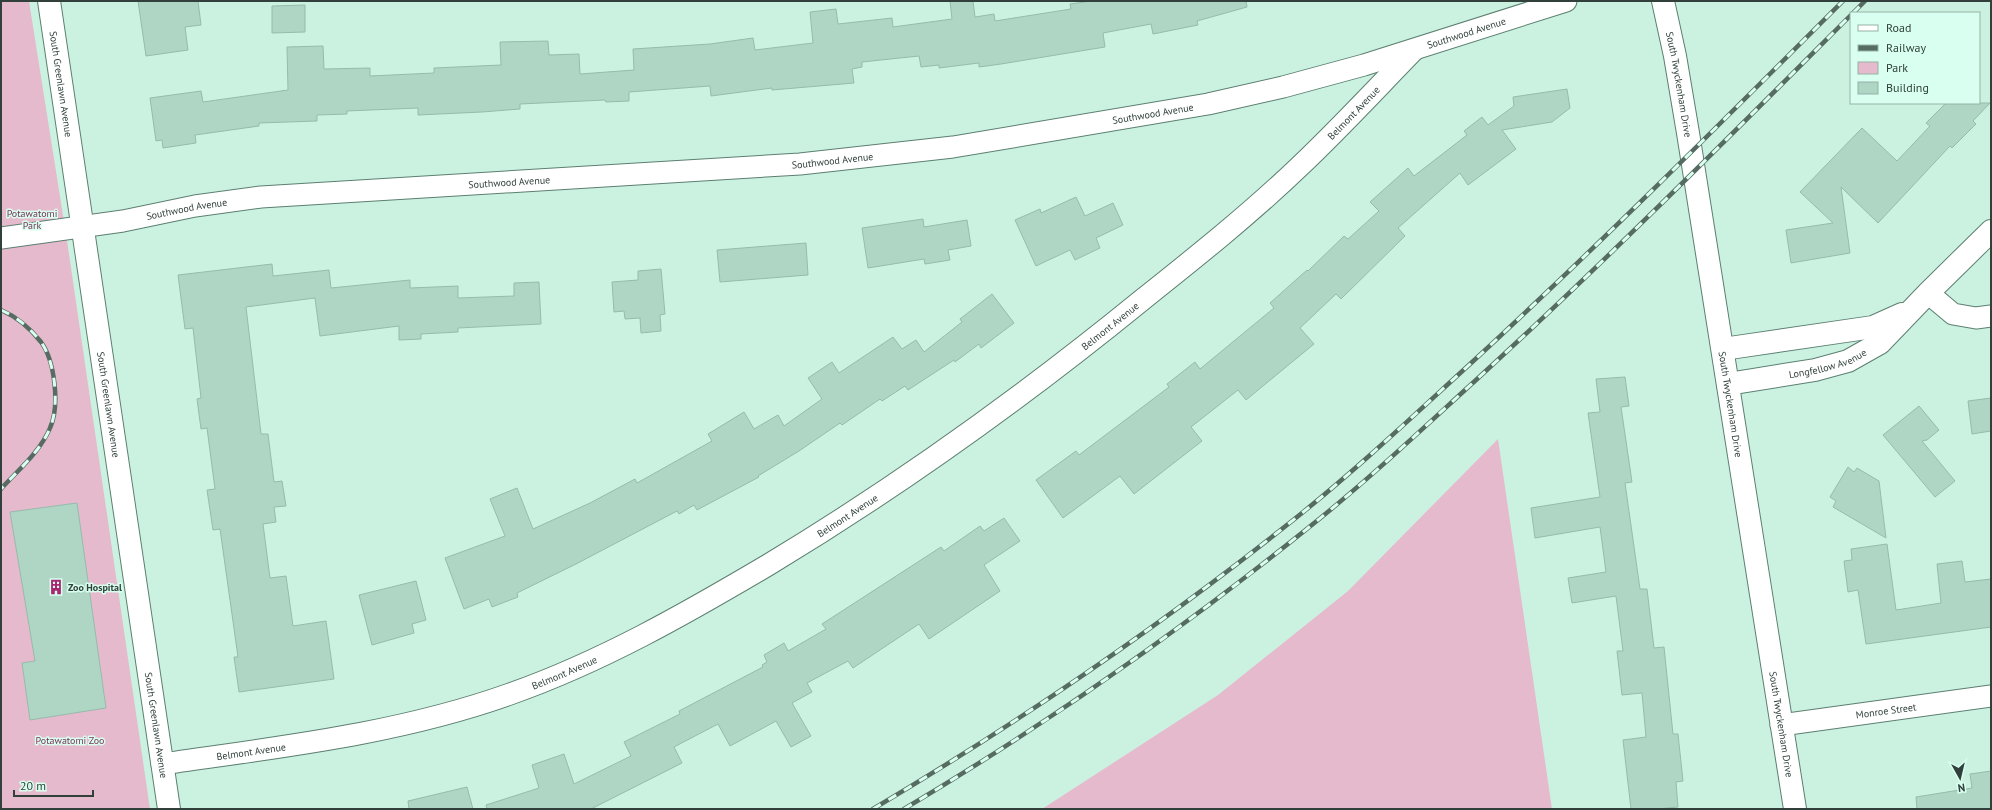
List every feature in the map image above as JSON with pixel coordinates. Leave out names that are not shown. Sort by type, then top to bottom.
[{"type":"street","name":"South Greenlawn Avenue","points":[[49,1],[84,227],[162,764],[170,809]]},
{"type":"street","name":"Southwood Avenue","points":[[1,238],[124,221],[195,206],[261,197],[800,164],[953,147],[1208,104],[1283,87],[1416,48],[1566,1]]},
{"type":"street","name":"South Twyckenham Drive","points":[[1664,1],[1675,56],[1795,809]]},
{"type":"street","name":"Belmont Avenue","points":[[162,764],[318,741],[386,729],[451,713],[511,694],[562,674],[617,648],[685,612],[808,540],[878,495],[1031,388],[1126,314],[1238,221],[1300,167],[1416,48]]},
{"type":"street","name":"Longfellow Avenue","points":[[1728,384],[1815,370],[1848,361],[1880,343],[1911,310],[1991,231]]},
{"type":"street","points":[[1928,293],[1953,314],[1976,318],[1991,316]]},
{"type":"street","name":"Longfellow Avenue","points":[[1722,349],[1873,327],[1911,310]]},
{"type":"street","name":"Monroe Street","points":[[1781,724],[1991,696]]},
{"type":"green space","name":"Potawatomi Zoo","points":[[1,1],[29,1],[68,247],[150,809],[1,809]]},
{"type":"green space","points":[[1498,439],[1552,809],[1042,809],[1218,695],[1348,591]]},
{"type":"building","points":[[138,1],[198,1],[201,25],[185,27],[188,50],[146,56]]},
{"type":"building","points":[[950,1],[973,1],[975,17],[994,14],[995,21],[1071,9],[1070,4],[1091,1],[1246,1],[1247,7],[1197,21],[1198,25],[1153,34],[1151,24],[1103,33],[1105,47],[1001,64],[979,67],[979,63],[939,68],[939,65],[921,67],[919,56],[862,62],[862,67],[852,69],[854,83],[772,90],[772,88],[711,96],[710,86],[629,92],[629,101],[606,102],[605,100],[520,104],[520,109],[482,112],[418,115],[418,108],[347,111],[347,114],[317,115],[317,121],[259,123],[259,126],[195,135],[196,143],[163,148],[162,140],[156,141],[150,98],[201,91],[203,102],[288,90],[287,47],[323,46],[324,69],[370,68],[370,76],[434,73],[434,68],[501,65],[500,42],[548,41],[549,55],[579,54],[580,74],[634,70],[633,49],[710,44],[753,38],[755,50],[813,43],[810,12],[836,9],[838,24],[892,18],[893,27],[952,19]]},
{"type":"building","points":[[305,5],[305,32],[272,33],[272,6]]},
{"type":"building","points":[[1567,89],[1570,108],[1552,122],[1502,130],[1516,149],[1468,185],[1460,173],[1398,228],[1405,236],[1341,299],[1336,294],[1300,328],[1314,344],[1246,400],[1238,390],[1191,427],[1202,441],[1134,494],[1120,476],[1063,518],[1036,480],[1076,451],[1079,455],[1169,387],[1167,384],[1195,362],[1200,369],[1274,308],[1270,303],[1307,270],[1308,271],[1344,236],[1348,239],[1379,211],[1370,202],[1408,168],[1414,176],[1467,135],[1464,131],[1482,117],[1488,125],[1514,106],[1513,97]]},
{"type":"building","points":[[1990,103],[1973,121],[1976,124],[1952,148],[1950,146],[1878,223],[1841,187],[1850,253],[1791,263],[1786,230],[1833,223],[1800,192],[1862,128],[1897,161],[1930,126],[1926,123],[1945,104]]},
{"type":"building","points":[[1076,197],[1085,216],[1113,203],[1123,225],[1096,238],[1100,248],[1075,260],[1070,250],[1036,266],[1015,220],[1040,209],[1041,213]]},
{"type":"building","points":[[923,219],[924,227],[967,220],[971,246],[948,250],[950,260],[925,264],[924,259],[868,268],[862,228]]},
{"type":"building","points":[[806,243],[808,275],[720,282],[717,250]]},
{"type":"building","points":[[272,264],[273,276],[329,270],[331,288],[410,280],[410,288],[458,286],[458,298],[514,296],[514,283],[539,282],[541,324],[458,328],[458,332],[421,334],[421,339],[399,340],[399,326],[320,336],[315,298],[246,307],[261,434],[268,434],[274,482],[282,481],[286,506],[274,507],[276,522],[263,524],[270,578],[286,576],[293,626],[326,621],[334,679],[239,692],[234,657],[238,657],[220,529],[213,530],[207,490],[215,489],[207,428],[201,429],[197,399],[201,398],[193,328],[185,329],[178,275]]},
{"type":"building","points":[[661,269],[665,314],[660,315],[661,331],[641,333],[640,318],[625,319],[624,311],[614,312],[612,282],[638,280],[638,271]]},
{"type":"building","points":[[992,294],[1014,323],[981,348],[979,344],[955,362],[954,360],[908,390],[905,386],[882,401],[880,399],[842,425],[840,423],[799,451],[758,476],[759,477],[697,510],[694,505],[679,514],[677,511],[517,593],[518,597],[492,607],[489,599],[464,609],[445,558],[505,536],[490,499],[517,488],[533,529],[590,503],[635,479],[637,483],[712,441],[708,434],[744,412],[754,429],[778,415],[784,426],[822,399],[808,378],[832,362],[839,373],[893,337],[902,349],[916,340],[924,352],[962,322],[960,319]]},
{"type":"building","points":[[1625,377],[1629,406],[1621,407],[1632,482],[1625,483],[1640,589],[1647,589],[1654,648],[1664,647],[1673,734],[1678,734],[1683,781],[1676,782],[1678,807],[1631,809],[1623,740],[1646,737],[1642,693],[1622,695],[1617,651],[1623,651],[1616,596],[1572,603],[1568,578],[1606,572],[1600,527],[1535,538],[1531,508],[1600,497],[1588,413],[1600,412],[1596,379]]},
{"type":"building","points":[[1991,398],[1991,431],[1972,434],[1968,401]]},
{"type":"building","points":[[1919,406],[1939,430],[1927,440],[1922,441],[1955,481],[1935,497],[1883,435]]},
{"type":"building","points":[[1848,467],[1854,472],[1857,468],[1879,481],[1886,538],[1833,507],[1836,501],[1830,497]]},
{"type":"building","name":"Zoo Hospital","points":[[77,503],[106,708],[30,720],[22,663],[35,661],[10,512]]},
{"type":"building","points":[[1004,518],[1020,541],[984,565],[1000,591],[929,639],[919,624],[853,668],[848,661],[807,683],[812,692],[792,703],[811,736],[791,747],[776,721],[730,746],[718,724],[674,747],[682,763],[591,809],[487,809],[486,805],[539,788],[532,765],[564,754],[574,784],[631,756],[624,742],[680,714],[679,711],[763,667],[762,665],[767,662],[764,655],[784,643],[788,651],[826,629],[822,624],[941,547],[944,551],[980,526],[984,531]]},
{"type":"building","points":[[1887,544],[1896,610],[1941,603],[1937,564],[1962,561],[1965,582],[1991,579],[1991,627],[1866,644],[1858,590],[1848,592],[1844,561],[1852,560],[1851,549]]},
{"type":"building","points":[[416,581],[426,620],[412,624],[414,633],[372,645],[359,595]]},
{"type":"building","points":[[1991,771],[1991,809],[1917,809],[1916,797],[1972,788],[1970,774]]},
{"type":"building","points":[[467,787],[473,809],[409,809],[408,801]]},
{"type":"railway","points":[[873,809],[983,741],[1090,670],[1246,557],[1319,499],[1406,423],[1564,276],[1843,1]]},
{"type":"railway","points":[[1854,12],[1865,1]]},
{"type":"railway","points":[[904,809],[1009,744],[1111,676],[1211,604],[1330,510],[1414,437],[1572,290],[1850,16]]},
{"type":"railway","points":[[1,310],[23,323],[41,342],[50,360],[53,372],[55,396],[53,419],[46,437],[35,453],[1,489]]},
{"type":"place","name":"Zoo Hospital","points":[[56,587]]},
{"type":"park label","name":"Potawatomi Park","points":[[32,218]]}]
